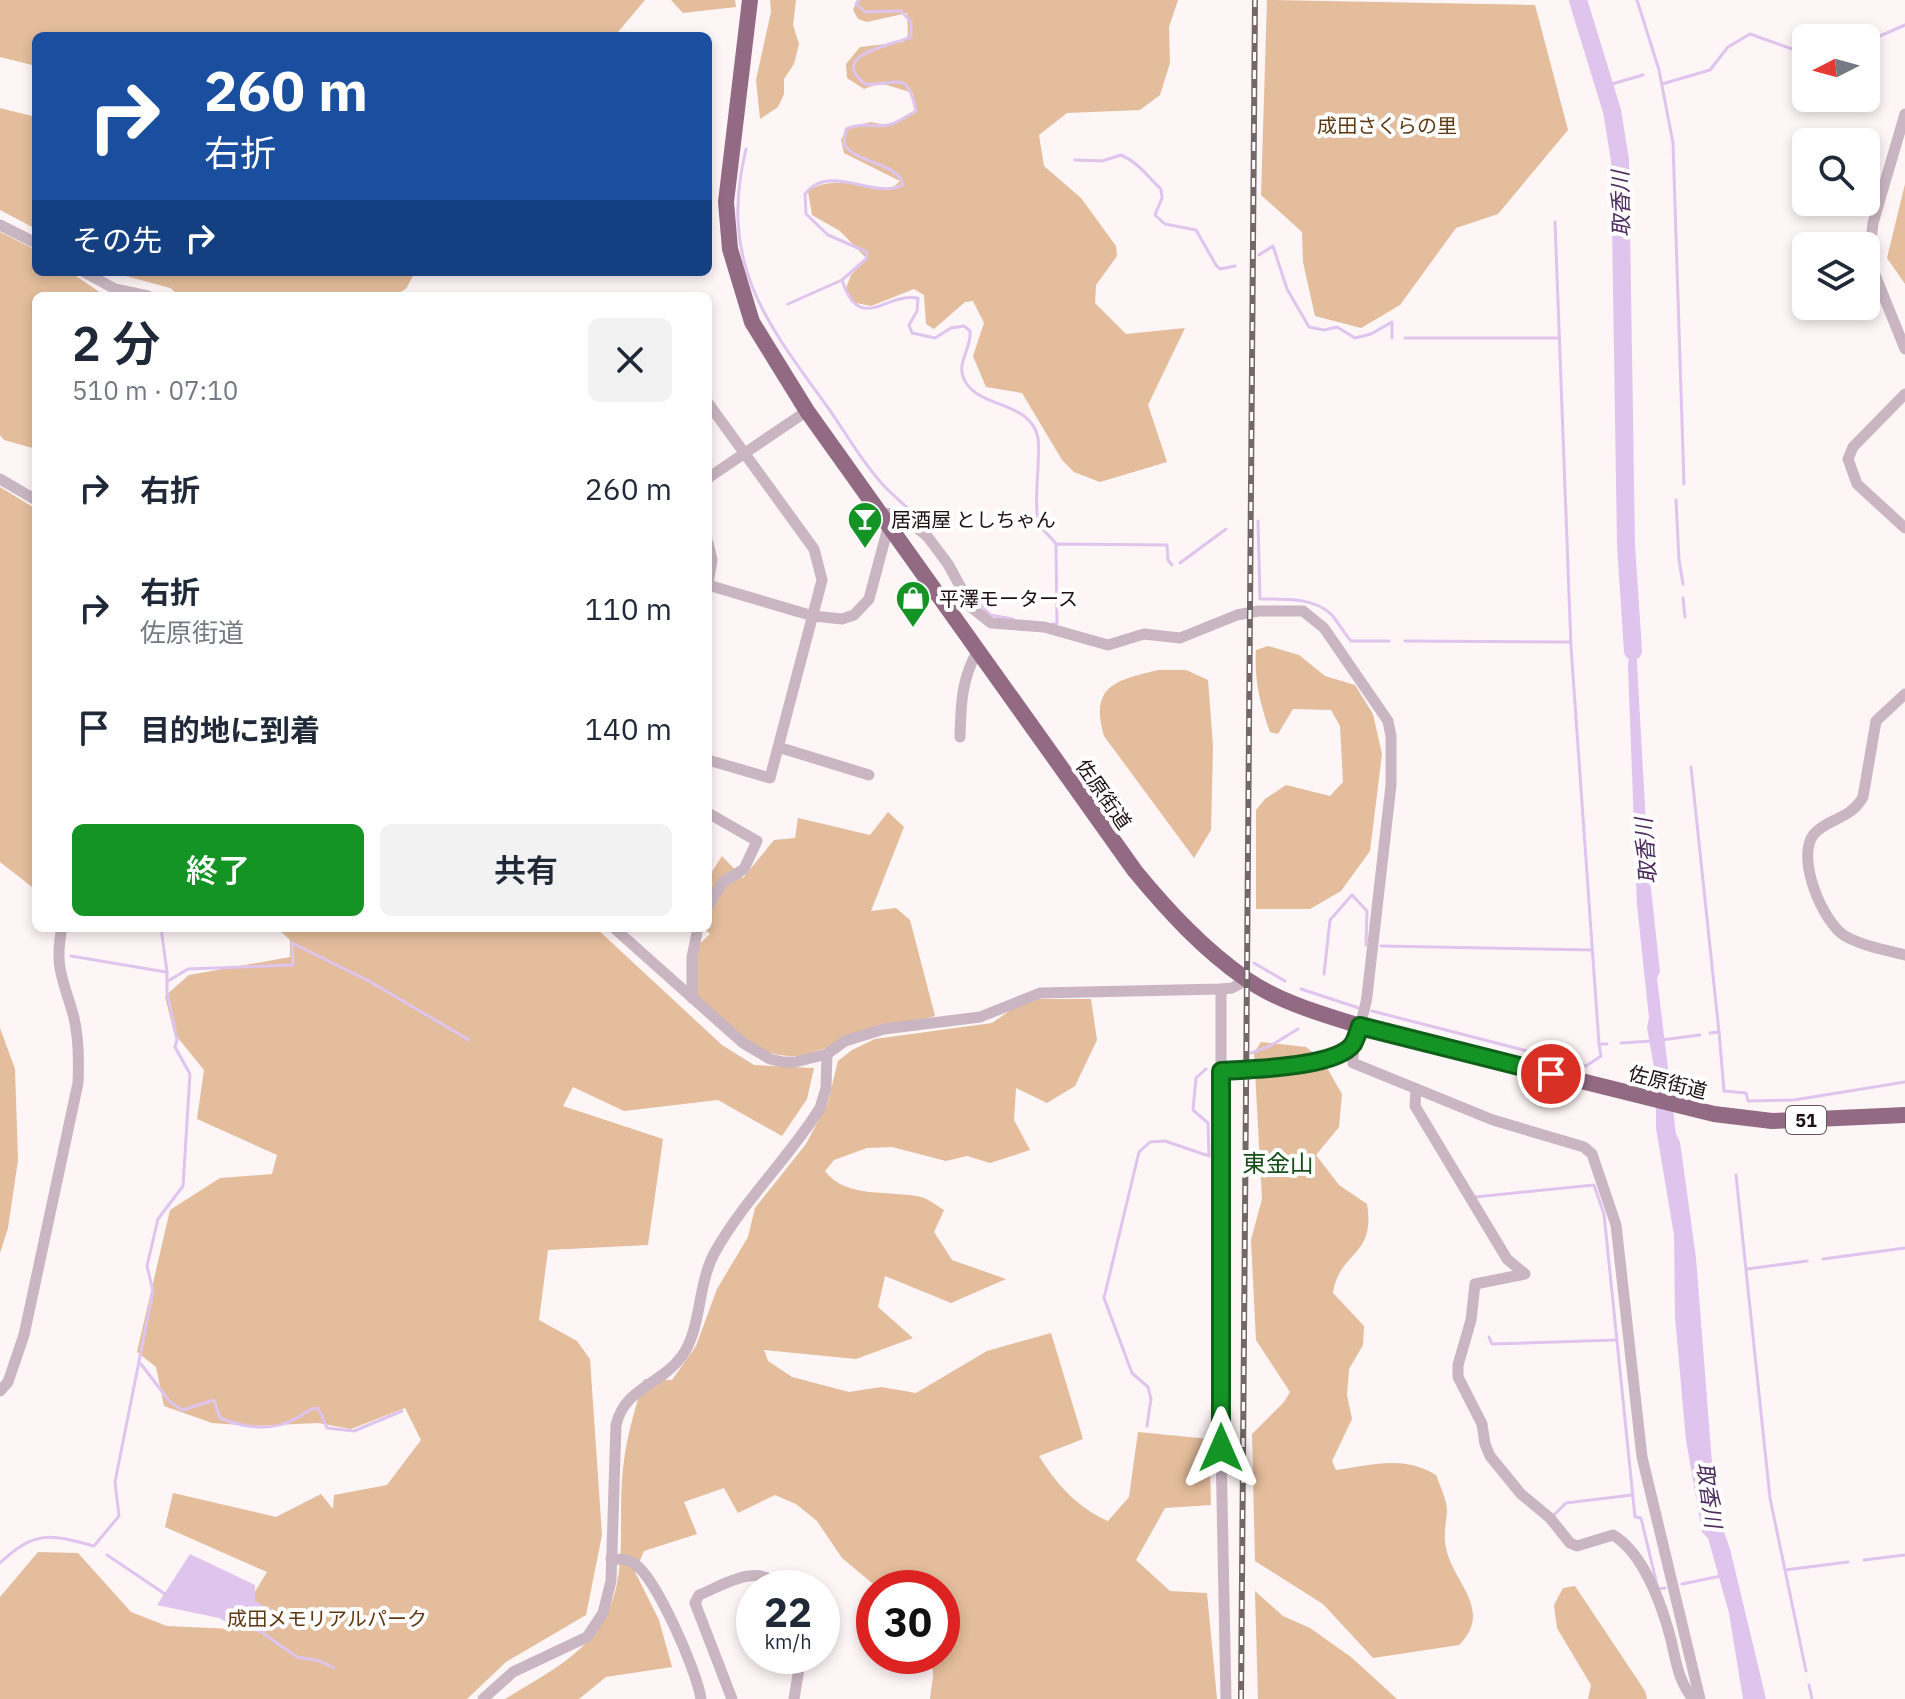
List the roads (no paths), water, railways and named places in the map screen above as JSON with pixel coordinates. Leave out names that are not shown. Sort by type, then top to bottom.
[{"type":"highway","name":"佐原街道","points":[[750,0],[727,178],[730,249],[752,322],[807,411],[1135,871],[1183,927],[1247,980],[1312,1010],[1360,1026],[1708,1112],[1772,1121],[1905,1115]]},
{"type":"street","points":[[1905,114],[1873,223],[1869,260],[1905,349]]},
{"type":"street","points":[[0,225],[32,241]]},
{"type":"street","points":[[91,276],[115,289],[129,292]]},
{"type":"street","points":[[1905,394],[1853,447],[1848,459],[1857,484],[1905,528]]},
{"type":"street","points":[[712,408],[817,555],[822,580],[770,778],[712,761]]},
{"type":"street","points":[[712,475],[807,411]]},
{"type":"street","points":[[0,479],[32,498]]},
{"type":"street","points":[[712,585],[813,616],[842,619],[863,608],[869,599],[881,562],[885,519],[901,515],[927,536],[948,564],[972,608],[991,623],[1044,627],[1108,645],[1144,634],[1180,638],[1237,615],[1270,609],[1303,611],[1324,628],[1388,721],[1391,736],[1390,793],[1367,996],[1352,1046],[1353,1063],[1493,1120],[1584,1147],[1592,1154],[1616,1225],[1642,1457],[1700,1699]]},
{"type":"street","points":[[960,737],[961,689],[978,650]]},
{"type":"street","points":[[1905,694],[1876,721],[1863,797],[1845,817],[1814,833],[1808,870],[1829,918],[1843,935],[1905,955]]},
{"type":"street","points":[[778,747],[869,775]]},
{"type":"street","points":[[712,817],[757,841],[744,869],[723,882],[712,900]]},
{"type":"street","points":[[0,1391],[8,1382],[24,1335],[78,1083],[79,1054],[73,1015],[62,986],[59,967],[62,932]]},
{"type":"street","points":[[618,932],[743,1043],[770,1059],[795,1062],[827,1054],[857,1036],[894,1027],[980,1017],[1040,993],[1221,989],[1232,988],[1247,980]]},
{"type":"street","points":[[692,998],[692,957],[697,932]]},
{"type":"street","points":[[1221,989],[1221,1448],[1226,1699]]},
{"type":"street","points":[[1221,1071],[1280,1069],[1337,1054],[1352,1046]]},
{"type":"street","points":[[483,1699],[513,1672],[587,1637],[603,1613],[608,1598],[619,1410],[639,1389],[682,1356],[690,1341],[702,1283],[715,1252],[820,1108],[826,1088],[827,1054]]},
{"type":"street","points":[[1416,1089],[1415,1106],[1507,1259],[1525,1274],[1479,1281],[1473,1288],[1471,1320],[1458,1371],[1460,1383],[1482,1424],[1485,1444],[1521,1494],[1550,1518],[1570,1543],[1577,1546],[1613,1535],[1624,1542],[1638,1560],[1661,1608],[1677,1671],[1693,1699]]},
{"type":"street","points":[[611,1559],[626,1559],[638,1566],[681,1638],[701,1699]]},
{"type":"street","points":[[732,1699],[695,1603],[699,1595],[736,1580]]},
{"type":"street","points":[[794,1699],[798,1674]]},
{"type":"water","points":[[1631,628],[1636,646],[1648,861],[1660,972],[1657,978],[1676,1134],[1680,1142],[1696,1258],[1712,1463],[1711,1493],[1730,1549],[1766,1699],[1743,1699],[1729,1613],[1708,1538],[1702,1532],[1686,1440],[1675,1317],[1674,1235],[1656,1128],[1656,1079],[1647,1027],[1649,1018],[1637,905],[1628,667]]},
{"type":"water","points":[[190,1554],[255,1585],[255,1601],[288,1618],[283,1629],[278,1628],[273,1620],[264,1634],[231,1625],[219,1618],[157,1605]]},
{"type":"waterway","points":[[859,0],[856,4],[865,12],[901,11],[911,22],[911,37],[858,58],[854,65],[856,74],[865,84],[905,84],[916,111],[887,125],[846,129],[844,144],[858,156],[893,172],[900,177],[903,185],[879,188],[826,181],[805,194],[806,214],[828,235],[867,252],[866,259],[842,280],[857,305],[875,307],[895,300],[918,298],[917,311],[909,325],[912,333],[935,338],[951,328],[964,326],[970,331],[962,367],[964,379],[980,396],[1015,411],[1033,426],[1039,447],[1038,518],[1042,528],[1056,544]]},
{"type":"waterway","name":"取香川","points":[[1578,0],[1612,111],[1620,160],[1626,545],[1633,651]]},
{"type":"waterway","points":[[1637,0],[1659,70],[1673,143],[1684,484]]},
{"type":"waterway","points":[[1880,36],[1905,25]]},
{"type":"waterway","points":[[1662,84],[1710,70],[1728,47],[1750,34],[1792,49]]},
{"type":"waterway","points":[[1605,86],[1643,75]]},
{"type":"waterway","points":[[746,149],[739,190],[738,226],[743,259],[753,290],[786,348],[863,460],[929,531]]},
{"type":"waterway","points":[[1075,160],[1102,161],[1121,155],[1132,161],[1161,189],[1162,198],[1155,215],[1165,224],[1196,230],[1220,269],[1235,266]]},
{"type":"waterway","points":[[1555,222],[1571,647],[1599,1044]]},
{"type":"waterway","points":[[1259,255],[1273,246],[1287,289],[1309,327],[1324,330],[1337,327],[1355,338],[1371,334],[1392,322],[1392,338]]},
{"type":"waterway","points":[[788,304],[842,280]]},
{"type":"waterway","points":[[1405,338],[1559,338]]},
{"type":"waterway","points":[[1676,500],[1683,584]]},
{"type":"waterway","points":[[1258,521],[1260,599],[1316,604],[1331,614],[1351,641],[1389,641]]},
{"type":"waterway","points":[[1180,563],[1226,529]]},
{"type":"waterway","points":[[1052,624],[1057,624],[1056,544],[1167,545],[1168,560],[1172,565]]},
{"type":"waterway","points":[[968,590],[990,615],[1013,619]]},
{"type":"waterway","points":[[1683,598],[1685,617]]},
{"type":"waterway","points":[[1405,641],[1569,642]]},
{"type":"waterway","points":[[1691,767],[1719,1032]]},
{"type":"waterway","points":[[1324,974],[1330,920],[1352,895],[1367,911],[1366,945]]},
{"type":"waterway","points":[[0,1563],[23,1545],[44,1538],[54,1537],[94,1546],[119,1516],[115,1482],[153,1291],[147,1266],[158,1219],[183,1186],[190,1074],[175,1047],[177,1040],[167,992],[162,932]]},
{"type":"waterway","points":[[168,981],[188,969],[293,965],[292,943],[369,981],[469,1040]]},
{"type":"waterway","points":[[1381,946],[1592,950]]},
{"type":"waterway","points":[[71,956],[166,972]]},
{"type":"waterway","points":[[1254,963],[1285,981]]},
{"type":"waterway","points":[[1301,989],[1359,1008]]},
{"type":"waterway","points":[[1372,1011],[1586,1066],[1601,1056],[1599,1044],[1607,1044]]},
{"type":"waterway","points":[[1251,1053],[1270,1046],[1298,1029]]},
{"type":"waterway","points":[[1710,1033],[1719,1032],[1724,1091],[1746,1093],[1748,1101],[1794,1100],[1905,1082]]},
{"type":"waterway","points":[[1661,1040],[1700,1035]]},
{"type":"waterway","points":[[1621,1043],[1653,1041]]},
{"type":"waterway","points":[[1147,1426],[1151,1399],[1148,1387],[1132,1373],[1104,1298],[1139,1152],[1150,1142],[1165,1141],[1209,1156],[1208,1123],[1193,1110],[1196,1078],[1206,1069]]},
{"type":"waterway","points":[[1736,1175],[1770,1498],[1806,1671]]},
{"type":"waterway","points":[[1475,1197],[1594,1185],[1604,1214],[1635,1517],[1641,1518],[1658,1589],[1665,1588]]},
{"type":"waterway","points":[[1823,1259],[1905,1248]]},
{"type":"waterway","points":[[1747,1269],[1807,1261]]},
{"type":"waterway","points":[[1489,1337],[1492,1344],[1616,1340]]},
{"type":"waterway","points":[[141,1364],[170,1402],[183,1410],[214,1400],[220,1418],[248,1426],[277,1426],[318,1408],[327,1428],[354,1431],[402,1411]]},
{"type":"waterway","points":[[1553,1516],[1566,1503],[1632,1495]]},
{"type":"waterway","points":[[107,1555],[165,1594]]},
{"type":"waterway","points":[[1864,1560],[1905,1555]]},
{"type":"waterway","points":[[1785,1570],[1848,1562]]},
{"type":"waterway","points":[[1682,1584],[1721,1576]]},
{"type":"waterway","points":[[264,1634],[297,1657],[320,1661],[334,1668]]},
{"type":"waterway","points":[[1809,1685],[1812,1699]]},
{"type":"railway","points":[[1241,1699],[1255,0]]},
{"type":"place","name":"居酒屋 としちゃん","points":[[865,550]]},
{"type":"place","name":"平澤モータース","points":[[913,629]]},
{"type":"district","name":"東金山","points":[[1278,1163]]},
{"type":"park label","name":"成田さくらの里","points":[[1387,125]]},
{"type":"park label","name":"成田メモリアルパーク","points":[[327,1618]]}]
